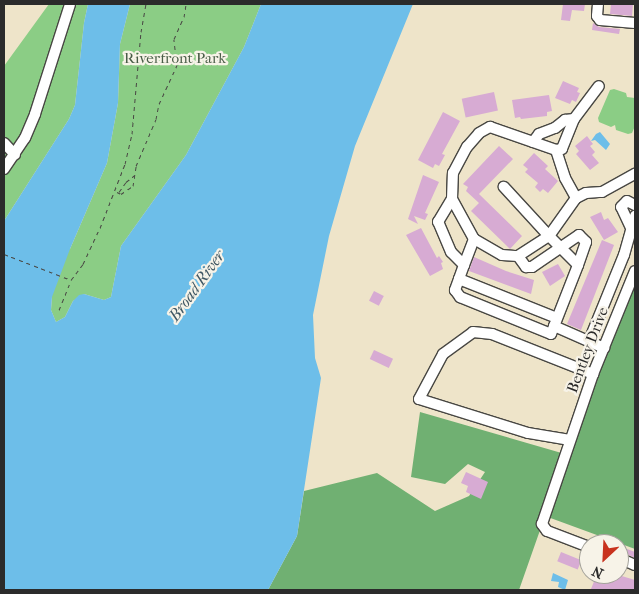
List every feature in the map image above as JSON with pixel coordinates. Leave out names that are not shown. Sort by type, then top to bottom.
[{"type":"street","points":[[4,169],[15,155],[35,114],[70,4]]},
{"type":"street","points":[[598,4],[597,16],[600,20],[635,23]]},
{"type":"street","points":[[464,265],[450,252],[438,222],[452,199],[453,173],[467,147],[479,133],[490,127],[556,150],[562,149],[570,136],[574,118],[599,86]]},
{"type":"street","points":[[533,142],[539,134],[555,128],[565,120],[574,118]]},
{"type":"street","points":[[4,143],[15,155]]},
{"type":"street","points":[[556,150],[565,178],[576,198]]},
{"type":"street","points":[[452,199],[474,239],[502,255],[518,256],[549,236],[576,198],[586,194],[602,192],[635,174]]},
{"type":"street","points":[[504,188],[578,265]]},
{"type":"street","points":[[630,228],[621,211],[621,207],[626,201],[635,206]]},
{"type":"street","points":[[589,341],[624,255],[630,228],[635,216]]},
{"type":"street","points":[[518,256],[526,267],[532,267],[579,235],[584,237],[586,242],[554,326]]},
{"type":"street","points":[[474,239],[455,290],[460,298],[554,326]]},
{"type":"street","name":"Bentley Drive","points":[[579,543],[547,531],[542,524],[593,374],[635,271]]},
{"type":"street","points":[[459,279],[554,326],[604,348]]},
{"type":"street","points":[[570,440],[528,433],[419,399],[443,354],[473,332],[492,334],[593,374]]},
{"type":"path","points":[[58,310],[72,280],[86,260],[116,192],[132,134],[141,32],[146,4]]},
{"type":"path","points":[[116,192],[119,193],[133,186],[136,166],[156,119],[159,104],[177,65],[174,39],[184,17],[186,4]]},
{"type":"path","points":[[119,193],[126,182],[136,175]]},
{"type":"path","points":[[4,254],[72,280]]},
{"type":"green space","name":"Riverfront Park","points":[[49,4],[88,4],[84,23],[75,105],[69,119],[4,221],[4,66]]},
{"type":"green space","name":"Riverfront Park","points":[[130,4],[261,4],[244,47],[186,155],[121,246],[111,297],[104,300],[84,294],[73,301],[65,317],[56,322],[51,310],[52,297],[4,251],[70,249],[107,163],[118,103],[120,44]]},
{"type":"green space","points":[[614,89],[626,93],[627,97],[635,98],[635,126],[632,133],[628,134],[616,130],[615,125],[611,127],[599,122],[598,118],[610,90]]},
{"type":"green space","points":[[635,271],[635,549],[629,547],[629,534],[594,534],[545,516],[519,590],[268,590],[297,536],[304,491],[377,473],[435,511],[469,496],[485,472],[468,464],[445,484],[411,477],[420,412],[565,454]]},
{"type":"water","name":"Broad River","points":[[88,4],[130,4],[120,44],[118,103],[107,163],[70,249],[52,297],[51,310],[56,322],[65,317],[73,301],[79,295],[84,294],[104,300],[111,297],[121,246],[186,155],[244,47],[261,4],[413,4],[355,146],[329,236],[313,315],[315,358],[321,378],[297,536],[268,590],[4,590],[4,221],[69,119],[75,105],[84,23]]},
{"type":"water","points":[[600,132],[610,144],[606,150],[595,140],[591,141]]},
{"type":"water","points":[[553,573],[568,580],[565,590],[558,587],[559,582],[551,581]]},
{"type":"building","points":[[563,4],[585,4],[584,11],[572,10],[570,21],[561,20]]},
{"type":"building","points":[[611,4],[633,4],[632,16],[610,14]]},
{"type":"building","points":[[593,23],[599,27],[620,29],[619,34],[592,30]]},
{"type":"building","points":[[563,81],[579,88],[577,92],[580,93],[576,102],[572,100],[570,104],[555,98]]},
{"type":"building","points":[[494,92],[498,111],[466,117],[462,99]]},
{"type":"building","points":[[549,95],[552,111],[547,112],[547,116],[515,118],[512,100]]},
{"type":"building","points":[[443,112],[460,121],[442,154],[445,155],[439,166],[435,164],[433,168],[418,160]]},
{"type":"building","points":[[587,136],[593,144],[590,146],[595,152],[592,155],[599,163],[590,170],[576,154],[579,151],[575,146]]},
{"type":"building","points":[[499,146],[513,159],[479,194],[522,236],[510,249],[471,211],[479,203],[466,191],[468,187],[463,184]]},
{"type":"building","points":[[534,153],[548,166],[545,169],[558,181],[548,193],[543,189],[540,192],[535,187],[538,183],[525,172],[528,169],[523,165]]},
{"type":"building","points":[[423,175],[439,182],[425,213],[428,214],[425,220],[414,216],[418,224],[408,219]]},
{"type":"building","points":[[601,212],[604,220],[608,218],[618,232],[604,240],[590,217]]},
{"type":"building","points":[[421,228],[437,258],[439,256],[443,262],[441,263],[443,269],[430,276],[406,235]]},
{"type":"building","points":[[602,240],[614,245],[581,330],[567,324]]},
{"type":"building","points":[[474,257],[506,271],[534,280],[531,294],[469,271]]},
{"type":"building","points":[[558,264],[565,276],[550,286],[542,272]]},
{"type":"building","points":[[374,291],[384,296],[379,306],[369,301]]},
{"type":"building","points":[[374,350],[393,359],[389,368],[370,359]]},
{"type":"building","points":[[466,472],[488,482],[481,499],[466,492],[468,486],[461,483]]},
{"type":"building","points":[[629,550],[635,552],[635,558],[629,555]]},
{"type":"building","points":[[561,552],[579,559],[578,570],[557,561]]},
{"type":"building","points":[[629,578],[635,580],[635,590],[591,589],[593,584],[629,584]]}]
